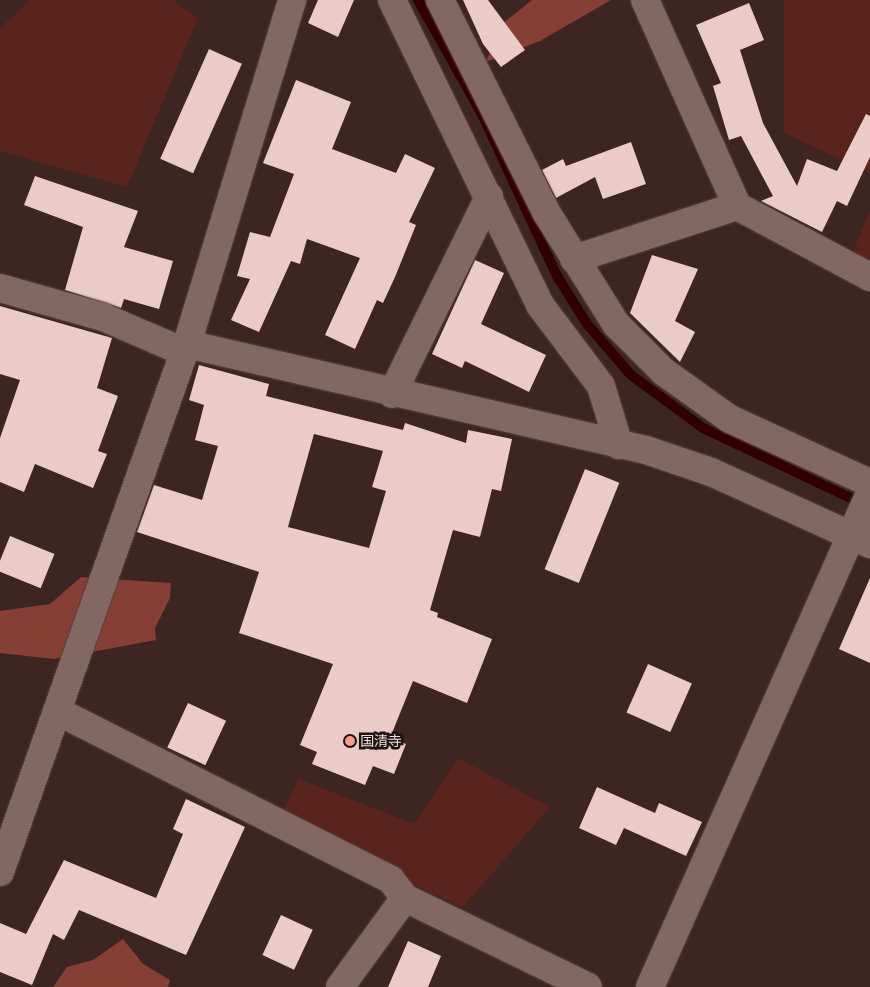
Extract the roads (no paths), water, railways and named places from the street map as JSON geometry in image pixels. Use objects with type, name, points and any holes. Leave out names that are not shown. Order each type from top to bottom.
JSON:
[{"type":"street","points":[[0,872],[185,348],[292,0]]},
{"type":"street","points":[[392,0],[540,305],[601,386],[619,445]]},
{"type":"street","points":[[440,0],[574,259],[616,324],[664,372],[730,419],[870,483]]},
{"type":"street","points":[[645,0],[737,206],[870,277]]},
{"type":"street","points":[[392,394],[489,197]]},
{"type":"street","points":[[574,259],[737,206]]},
{"type":"street","points":[[0,288],[103,316],[185,348],[619,445],[712,472],[860,540]]},
{"type":"street","points":[[650,987],[860,540],[870,493]]},
{"type":"street","points":[[57,712],[391,880],[405,898],[588,987]]},
{"type":"street","points":[[340,987],[405,898]]},
{"type":"waterway","points":[[418,0],[482,114],[557,276],[587,324],[631,375],[703,428],[865,505]]},
{"type":"place","name":"国清寺","points":[[350,741]]}]
